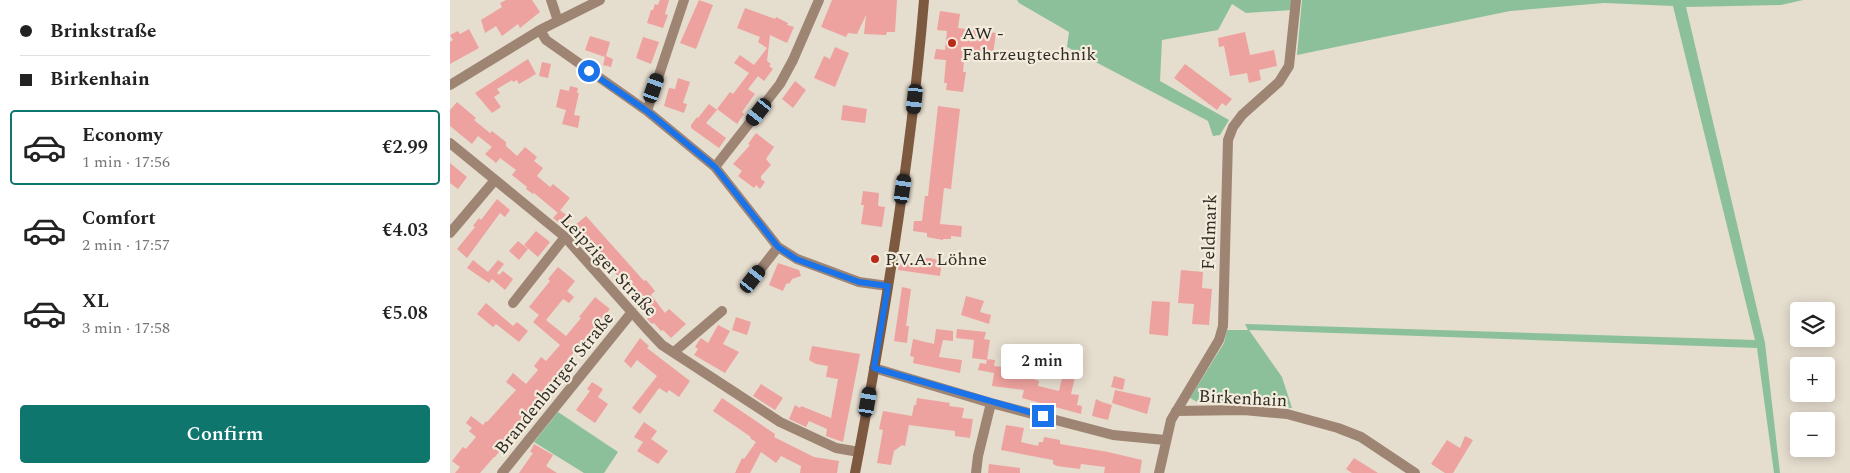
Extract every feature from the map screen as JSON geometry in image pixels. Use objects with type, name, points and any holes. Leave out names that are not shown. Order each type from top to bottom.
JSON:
[{"type":"main road","points":[[855,473],[888,286],[913,117],[924,0]]},
{"type":"street","points":[[551,0],[558,21]]},
{"type":"street","points":[[451,84],[540,30],[600,0]]},
{"type":"street","points":[[647,111],[684,0]]},
{"type":"street","points":[[715,167],[780,84],[793,60],[819,0]]},
{"type":"street","name":"Feldmark","points":[[1159,473],[1171,420],[1219,340],[1223,326],[1228,140],[1233,127],[1242,115],[1279,82],[1290,66],[1296,0]]},
{"type":"street","points":[[540,30],[546,40],[647,111],[715,167],[778,247],[796,259],[850,278],[888,286]]},
{"type":"street","name":"Leipziger Straße","points":[[450,142],[565,237],[662,344],[780,422],[836,448],[859,452]]},
{"type":"street","points":[[450,233],[495,180]]},
{"type":"street","points":[[513,303],[565,237]]},
{"type":"street","points":[[753,279],[778,247]]},
{"type":"street","points":[[674,352],[722,311]]},
{"type":"street","name":"Brandenburger Straße","points":[[502,473],[632,312]]},
{"type":"street","points":[[874,368],[991,403],[1113,435],[1165,440]]},
{"type":"street","points":[[976,473],[978,456],[991,403]]},
{"type":"street","name":"Birkenhain","points":[[1176,411],[1244,410],[1287,414],[1338,428],[1361,438],[1415,473]]},
{"type":"green space","points":[[1017,0],[1292,0],[1291,10],[1246,13],[1232,4],[1218,30],[1162,40],[1160,81],[1229,120],[1220,135],[1213,136],[1208,121],[1067,47],[1069,32],[1019,3]]},
{"type":"green space","points":[[1302,0],[1803,0],[1781,5],[1686,7],[1765,343],[1780,473],[1774,473],[1757,348],[1249,330],[1282,377],[1292,408],[1244,403],[1199,403],[1190,398],[1224,343],[1227,330],[1248,330],[1245,324],[1755,340],[1673,6],[1604,3],[1510,11],[1297,55]]},
{"type":"green space","points":[[558,412],[618,452],[604,473],[584,473],[534,442]]},
{"type":"building","points":[[506,0],[532,0],[540,12],[520,28],[518,24],[502,36],[496,26],[485,33],[481,20],[502,7],[500,3]]},
{"type":"building","points":[[660,0],[669,0],[665,14],[668,15],[663,28],[647,23],[651,10],[653,10],[655,4],[658,5]]},
{"type":"building","points":[[699,0],[713,5],[696,49],[680,43]]},
{"type":"building","points":[[832,0],[897,0],[895,32],[887,32],[886,35],[864,34],[866,15],[857,34],[848,33],[846,37],[821,27]]},
{"type":"building","points":[[745,8],[775,19],[776,17],[788,23],[787,25],[794,27],[787,43],[770,35],[767,61],[773,69],[764,81],[758,76],[748,89],[755,94],[742,112],[744,114],[737,124],[717,109],[730,92],[733,94],[749,73],[734,63],[740,55],[754,65],[767,48],[758,42],[760,37],[737,28]]},
{"type":"building","points":[[940,11],[960,14],[958,28],[996,33],[993,54],[965,50],[963,72],[966,72],[963,92],[946,90],[947,83],[944,83],[946,60],[934,59],[936,49],[945,50],[947,31],[937,30]]},
{"type":"building","points":[[469,29],[479,48],[450,64],[450,42],[453,40],[450,35],[458,31],[460,34]]},
{"type":"building","points":[[1245,32],[1250,55],[1274,50],[1277,66],[1259,70],[1261,80],[1249,83],[1247,73],[1230,76],[1224,46],[1219,47],[1218,38]]},
{"type":"building","points":[[590,36],[610,42],[606,56],[613,59],[611,67],[603,65],[605,57],[585,50]]},
{"type":"building","points":[[643,37],[659,42],[651,64],[636,58]]},
{"type":"building","points":[[835,47],[849,53],[835,87],[814,78],[824,56],[830,59]]},
{"type":"building","points":[[528,59],[536,74],[519,84],[517,80],[513,82],[512,80],[497,89],[500,93],[494,97],[501,107],[492,113],[475,93]]},
{"type":"building","points":[[542,62],[551,64],[548,78],[539,76]]},
{"type":"building","points":[[1185,64],[1232,99],[1226,106],[1222,103],[1217,110],[1174,78]]},
{"type":"building","points":[[678,78],[690,82],[683,103],[687,104],[684,113],[664,106],[669,88],[675,89]]},
{"type":"building","points":[[795,81],[806,90],[793,108],[782,99]]},
{"type":"building","points":[[570,86],[578,88],[577,93],[579,93],[574,115],[580,116],[578,128],[562,124],[566,110],[556,107],[560,89],[569,91]]},
{"type":"building","points":[[457,102],[476,118],[474,120],[490,133],[492,131],[506,142],[506,146],[517,156],[525,147],[537,157],[534,161],[543,168],[537,176],[550,187],[553,184],[570,198],[558,213],[534,193],[526,189],[527,187],[512,175],[516,170],[500,158],[496,163],[485,154],[492,147],[478,136],[472,144],[450,126],[450,110]]},
{"type":"building","points":[[709,104],[717,110],[706,123],[726,138],[719,148],[691,128],[697,117]]},
{"type":"building","points":[[843,105],[867,109],[865,123],[841,120]]},
{"type":"building","points":[[938,106],[960,109],[951,189],[944,188],[940,224],[962,226],[961,237],[951,236],[951,239],[943,240],[927,237],[927,233],[913,231],[914,221],[922,221],[925,196],[928,196]]},
{"type":"building","points":[[756,133],[774,147],[766,159],[771,165],[761,176],[761,179],[765,182],[760,189],[756,185],[754,188],[738,176],[742,171],[733,164],[750,145],[748,144]]},
{"type":"building","points":[[450,163],[467,177],[458,189],[450,183]]},
{"type":"building","points":[[863,191],[879,193],[878,206],[885,207],[882,227],[861,224],[864,205],[861,205]]},
{"type":"building","points":[[497,199],[510,210],[505,217],[500,213],[467,258],[457,249],[475,227],[473,226],[479,218],[481,220]]},
{"type":"building","points":[[560,210],[571,219],[564,227],[553,218]]},
{"type":"building","points":[[586,216],[655,291],[651,295],[665,313],[669,309],[686,324],[671,338],[647,319],[649,317],[634,300],[636,298],[601,256],[595,260],[581,245],[586,240],[574,226]]},
{"type":"building","points":[[536,231],[550,242],[538,257],[524,245]]},
{"type":"building","points":[[518,241],[528,249],[519,260],[509,251]]},
{"type":"building","points":[[917,258],[930,258],[942,261],[940,276],[898,270],[899,263],[917,265]]},
{"type":"building","points":[[473,260],[488,272],[498,260],[504,264],[497,273],[499,275],[503,271],[513,279],[505,290],[492,279],[489,283],[467,268]]},
{"type":"building","points":[[778,263],[799,270],[801,276],[792,279],[790,283],[786,284],[783,291],[769,285]]},
{"type":"building","points":[[558,267],[575,281],[567,291],[574,297],[569,303],[563,299],[546,320],[566,336],[595,297],[610,309],[591,332],[595,335],[579,355],[575,351],[565,363],[570,368],[561,382],[559,380],[539,403],[537,402],[517,427],[519,429],[504,448],[480,473],[455,473],[460,467],[452,461],[463,447],[466,449],[476,437],[469,431],[472,428],[466,423],[471,416],[483,425],[487,422],[516,390],[506,382],[513,373],[526,384],[538,370],[534,366],[541,357],[546,361],[560,345],[533,322],[539,315],[529,307],[550,281],[548,279]]},
{"type":"building","points":[[1181,270],[1203,272],[1202,288],[1212,289],[1209,325],[1192,324],[1194,304],[1178,303]]},
{"type":"building","points":[[902,287],[911,289],[906,326],[909,326],[907,343],[894,341]]},
{"type":"building","points":[[966,296],[984,301],[980,312],[991,315],[989,324],[961,315]]},
{"type":"building","points":[[1152,301],[1170,302],[1168,336],[1149,334]]},
{"type":"building","points":[[486,303],[513,326],[517,322],[528,331],[519,342],[496,324],[493,327],[477,314]]},
{"type":"building","points":[[736,317],[751,322],[747,335],[732,330]]},
{"type":"building","points":[[718,325],[730,331],[723,344],[739,352],[725,373],[694,355],[698,349],[695,347],[700,339],[708,343]]},
{"type":"building","points":[[936,329],[953,331],[953,341],[943,340],[939,357],[962,360],[960,373],[913,363],[914,357],[910,356],[913,339],[934,344]]},
{"type":"building","points":[[957,329],[986,332],[984,339],[990,340],[987,360],[972,358],[974,340],[956,338]]},
{"type":"building","points":[[640,338],[649,346],[647,348],[690,381],[679,397],[669,390],[667,393],[659,388],[640,414],[632,408],[657,376],[637,360],[631,368],[624,361]]},
{"type":"building","points":[[812,346],[860,354],[843,442],[826,436],[827,429],[809,421],[806,427],[789,419],[795,405],[831,418],[838,379],[826,377],[828,366],[816,364],[809,360]]},
{"type":"building","points":[[987,359],[995,360],[994,366],[1020,369],[1020,374],[1039,381],[1038,386],[1059,391],[1063,374],[1075,377],[1071,394],[1079,395],[1077,405],[1082,406],[1081,414],[1022,398],[1024,390],[992,386],[994,373],[978,370],[980,363],[986,364]]},
{"type":"building","points":[[1114,376],[1125,379],[1123,390],[1111,387]]},
{"type":"building","points":[[592,382],[603,389],[598,397],[608,404],[595,423],[576,410],[590,391],[587,389]]},
{"type":"building","points":[[761,384],[783,398],[775,410],[753,396]]},
{"type":"building","points":[[1115,390],[1151,398],[1147,414],[1112,403]]},
{"type":"building","points":[[722,398],[775,434],[774,437],[814,457],[839,461],[837,473],[800,473],[801,466],[781,456],[776,463],[761,452],[750,473],[735,473],[742,458],[744,459],[756,442],[713,411]]},
{"type":"building","points":[[917,398],[950,403],[949,406],[964,408],[962,418],[973,419],[970,438],[955,436],[955,431],[909,425],[905,446],[902,445],[894,451],[891,465],[877,463],[883,430],[879,429],[883,411],[912,416]]},
{"type":"building","points":[[1096,399],[1112,405],[1108,420],[1092,416]]},
{"type":"building","points":[[644,422],[657,431],[651,439],[668,451],[658,464],[637,451],[643,442],[634,437]]},
{"type":"building","points":[[1006,425],[1024,428],[1021,442],[1038,446],[1039,442],[1043,442],[1044,437],[1060,440],[1060,444],[1142,460],[1140,473],[1104,473],[1105,467],[1081,464],[1080,469],[1057,466],[1053,464],[1053,460],[1001,450]]},
{"type":"building","points":[[1465,436],[1473,440],[1453,473],[1445,473],[1431,464],[1447,440],[1460,448]]},
{"type":"building","points":[[534,444],[553,455],[546,466],[557,473],[519,473],[533,453],[530,452]]},
{"type":"building","points":[[1354,458],[1378,473],[1352,473],[1346,469]]},
{"type":"building","points":[[989,464],[1020,468],[1020,473],[988,473]]},
{"type":"place","name":"AW - Fahrzeugtechnik","points":[[952,43]]},
{"type":"place","name":"P.V.A. Löhne","points":[[875,259]]},
{"type":"route","points":[[589,71],[647,111],[715,167],[778,247],[796,259],[859,282],[888,286],[874,368],[991,403],[1043,416]]}]
